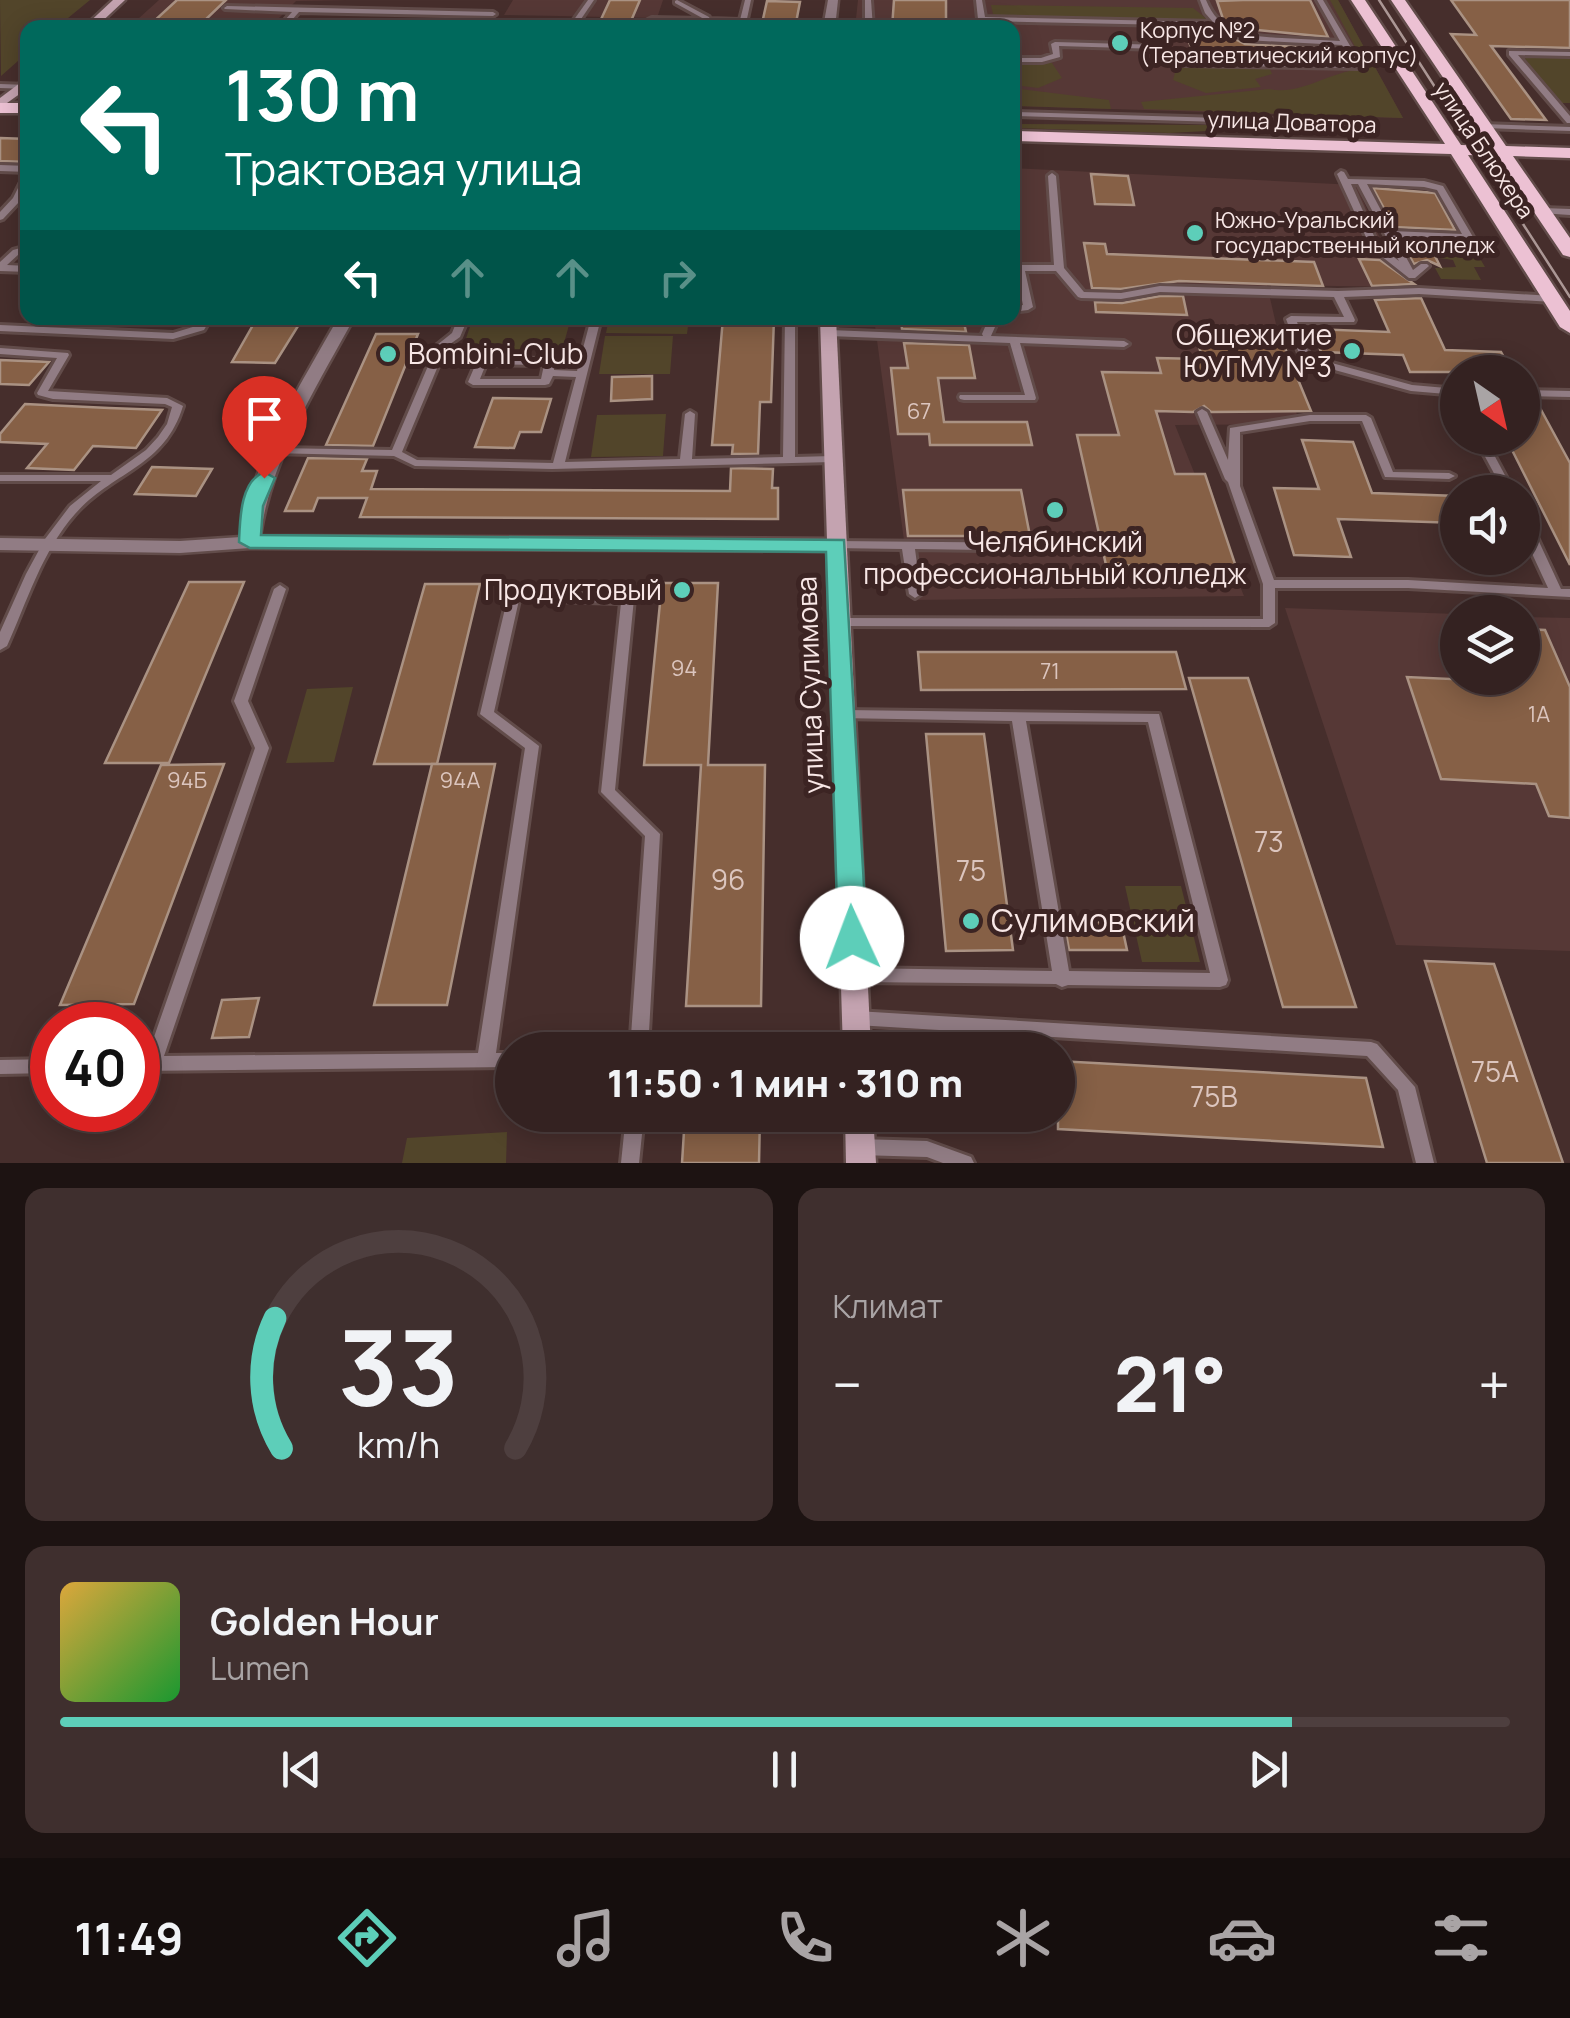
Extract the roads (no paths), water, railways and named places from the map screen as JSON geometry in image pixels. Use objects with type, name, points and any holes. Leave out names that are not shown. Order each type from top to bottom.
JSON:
[{"type":"main road","name":"улица Блюхера","points":[[1358,0],[1570,327]]},
{"type":"main road","name":"улица Блюхера","points":[[1398,0],[1570,251]]},
{"type":"main road","name":"улица Доватора","points":[[1020,136],[1460,156]]},
{"type":"main road","name":"улица Доватора","points":[[1020,149],[1505,157],[1570,152]]},
{"type":"main road","name":"улица Доватора","points":[[1505,157],[1570,165]]},
{"type":"street","points":[[97,20],[120,0]]},
{"type":"street","points":[[0,106],[20,89]]},
{"type":"street","points":[[250,542],[252,506],[276,451],[342,325]]},
{"type":"street","name":"улица Сулимова","points":[[829,326],[856,1032]]},
{"type":"street","points":[[0,544],[836,545]]},
{"type":"lane","points":[[1203,0],[1206,11],[1245,38],[1345,43]]},
{"type":"lane","points":[[1020,60],[1057,55],[1055,44],[1162,46],[1165,55],[1184,62],[1358,66],[1320,0]]},
{"type":"lane","points":[[677,2],[712,20]]},
{"type":"lane","points":[[227,8],[493,14]]},
{"type":"lane","points":[[289,20],[297,10]]},
{"type":"lane","points":[[452,20],[456,13]]},
{"type":"lane","points":[[1020,23],[1221,24]]},
{"type":"lane","points":[[1570,54],[1512,53],[1570,121]]},
{"type":"lane","points":[[1554,100],[1570,100]]},
{"type":"lane","points":[[1020,114],[1363,124]]},
{"type":"lane","points":[[1485,126],[1570,129]]},
{"type":"lane","points":[[1052,176],[1059,268],[1081,294],[1121,296],[1160,289],[1338,294],[1419,291],[1553,299]]},
{"type":"lane","points":[[1388,234],[1468,237],[1440,188],[1343,178],[1374,246],[1412,276]]},
{"type":"lane","points":[[1362,182],[1419,291]]},
{"type":"lane","points":[[0,216],[20,201]]},
{"type":"lane","points":[[1543,211],[1570,212]]},
{"type":"lane","points":[[0,268],[20,251]]},
{"type":"lane","points":[[1412,276],[1424,266]]},
{"type":"lane","points":[[1020,268],[1059,268]]},
{"type":"lane","points":[[1020,281],[1028,307],[1020,308]]},
{"type":"lane","points":[[1338,294],[1350,320],[1291,319],[1306,359],[1411,388],[1440,391]]},
{"type":"lane","points":[[0,328],[173,336],[202,325]]},
{"type":"lane","points":[[396,452],[442,344],[456,336],[460,325]]},
{"type":"lane","points":[[558,466],[594,325]]},
{"type":"lane","points":[[789,458],[790,325]]},
{"type":"lane","points":[[987,334],[991,325]]},
{"type":"lane","points":[[829,326],[1124,344]]},
{"type":"lane","points":[[964,397],[1031,398],[1014,340]]},
{"type":"lane","points":[[0,351],[64,355],[42,393],[167,401],[178,406],[153,449],[75,508],[49,546],[0,646]]},
{"type":"lane","points":[[482,361],[549,362],[549,373],[545,382],[473,382],[482,361]]},
{"type":"lane","points":[[549,373],[583,374]]},
{"type":"lane","points":[[1540,393],[1570,394]]},
{"type":"lane","points":[[840,622],[1269,623],[1269,584],[1202,412]]},
{"type":"lane","points":[[686,460],[690,414]]},
{"type":"lane","points":[[1234,486],[1234,430],[1310,418],[1366,418],[1390,475],[1440,476]]},
{"type":"lane","points":[[276,451],[396,452],[415,463],[558,466],[833,458]]},
{"type":"lane","points":[[0,478],[118,478]]},
{"type":"lane","points":[[836,545],[1043,547]]},
{"type":"lane","points":[[908,546],[915,594]]},
{"type":"lane","points":[[1540,550],[1564,593]]},
{"type":"lane","points":[[1269,584],[1408,584],[1564,593]]},
{"type":"lane","points":[[160,1023],[262,748],[241,701],[280,589]]},
{"type":"lane","points":[[486,1060],[532,746],[487,714],[514,596],[628,599],[608,792],[654,834],[640,1032]]},
{"type":"lane","points":[[844,715],[1154,717],[1220,980],[854,975]]},
{"type":"lane","points":[[1018,717],[1062,980]]},
{"type":"lane","points":[[856,1018],[1371,1049],[1406,1088],[1426,1163]]},
{"type":"lane","points":[[160,1064],[495,1060]]},
{"type":"lane","points":[[0,1067],[30,1066]]},
{"type":"lane","points":[[630,1163],[633,1132]]},
{"type":"lane","points":[[861,1155],[927,1149],[965,1163]]},
{"type":"tram line","points":[[1379,0],[1570,297]]},
{"type":"place","name":"Корпус №2 (Терапевтический корпус)","points":[[1120,43]]},
{"type":"place","name":"Южно-Уральский государственный колледж","points":[[1195,233]]},
{"type":"place","name":"Общежитие ЮУГМУ №3","points":[[1352,351]]},
{"type":"place","name":"Bombini-Club","points":[[388,354]]},
{"type":"place","name":"Челябинский профессиональный колледж","points":[[1055,510]]},
{"type":"place","name":"Продуктовый","points":[[682,590]]},
{"type":"place","name":"Сулимовский","points":[[971,921]]}]
